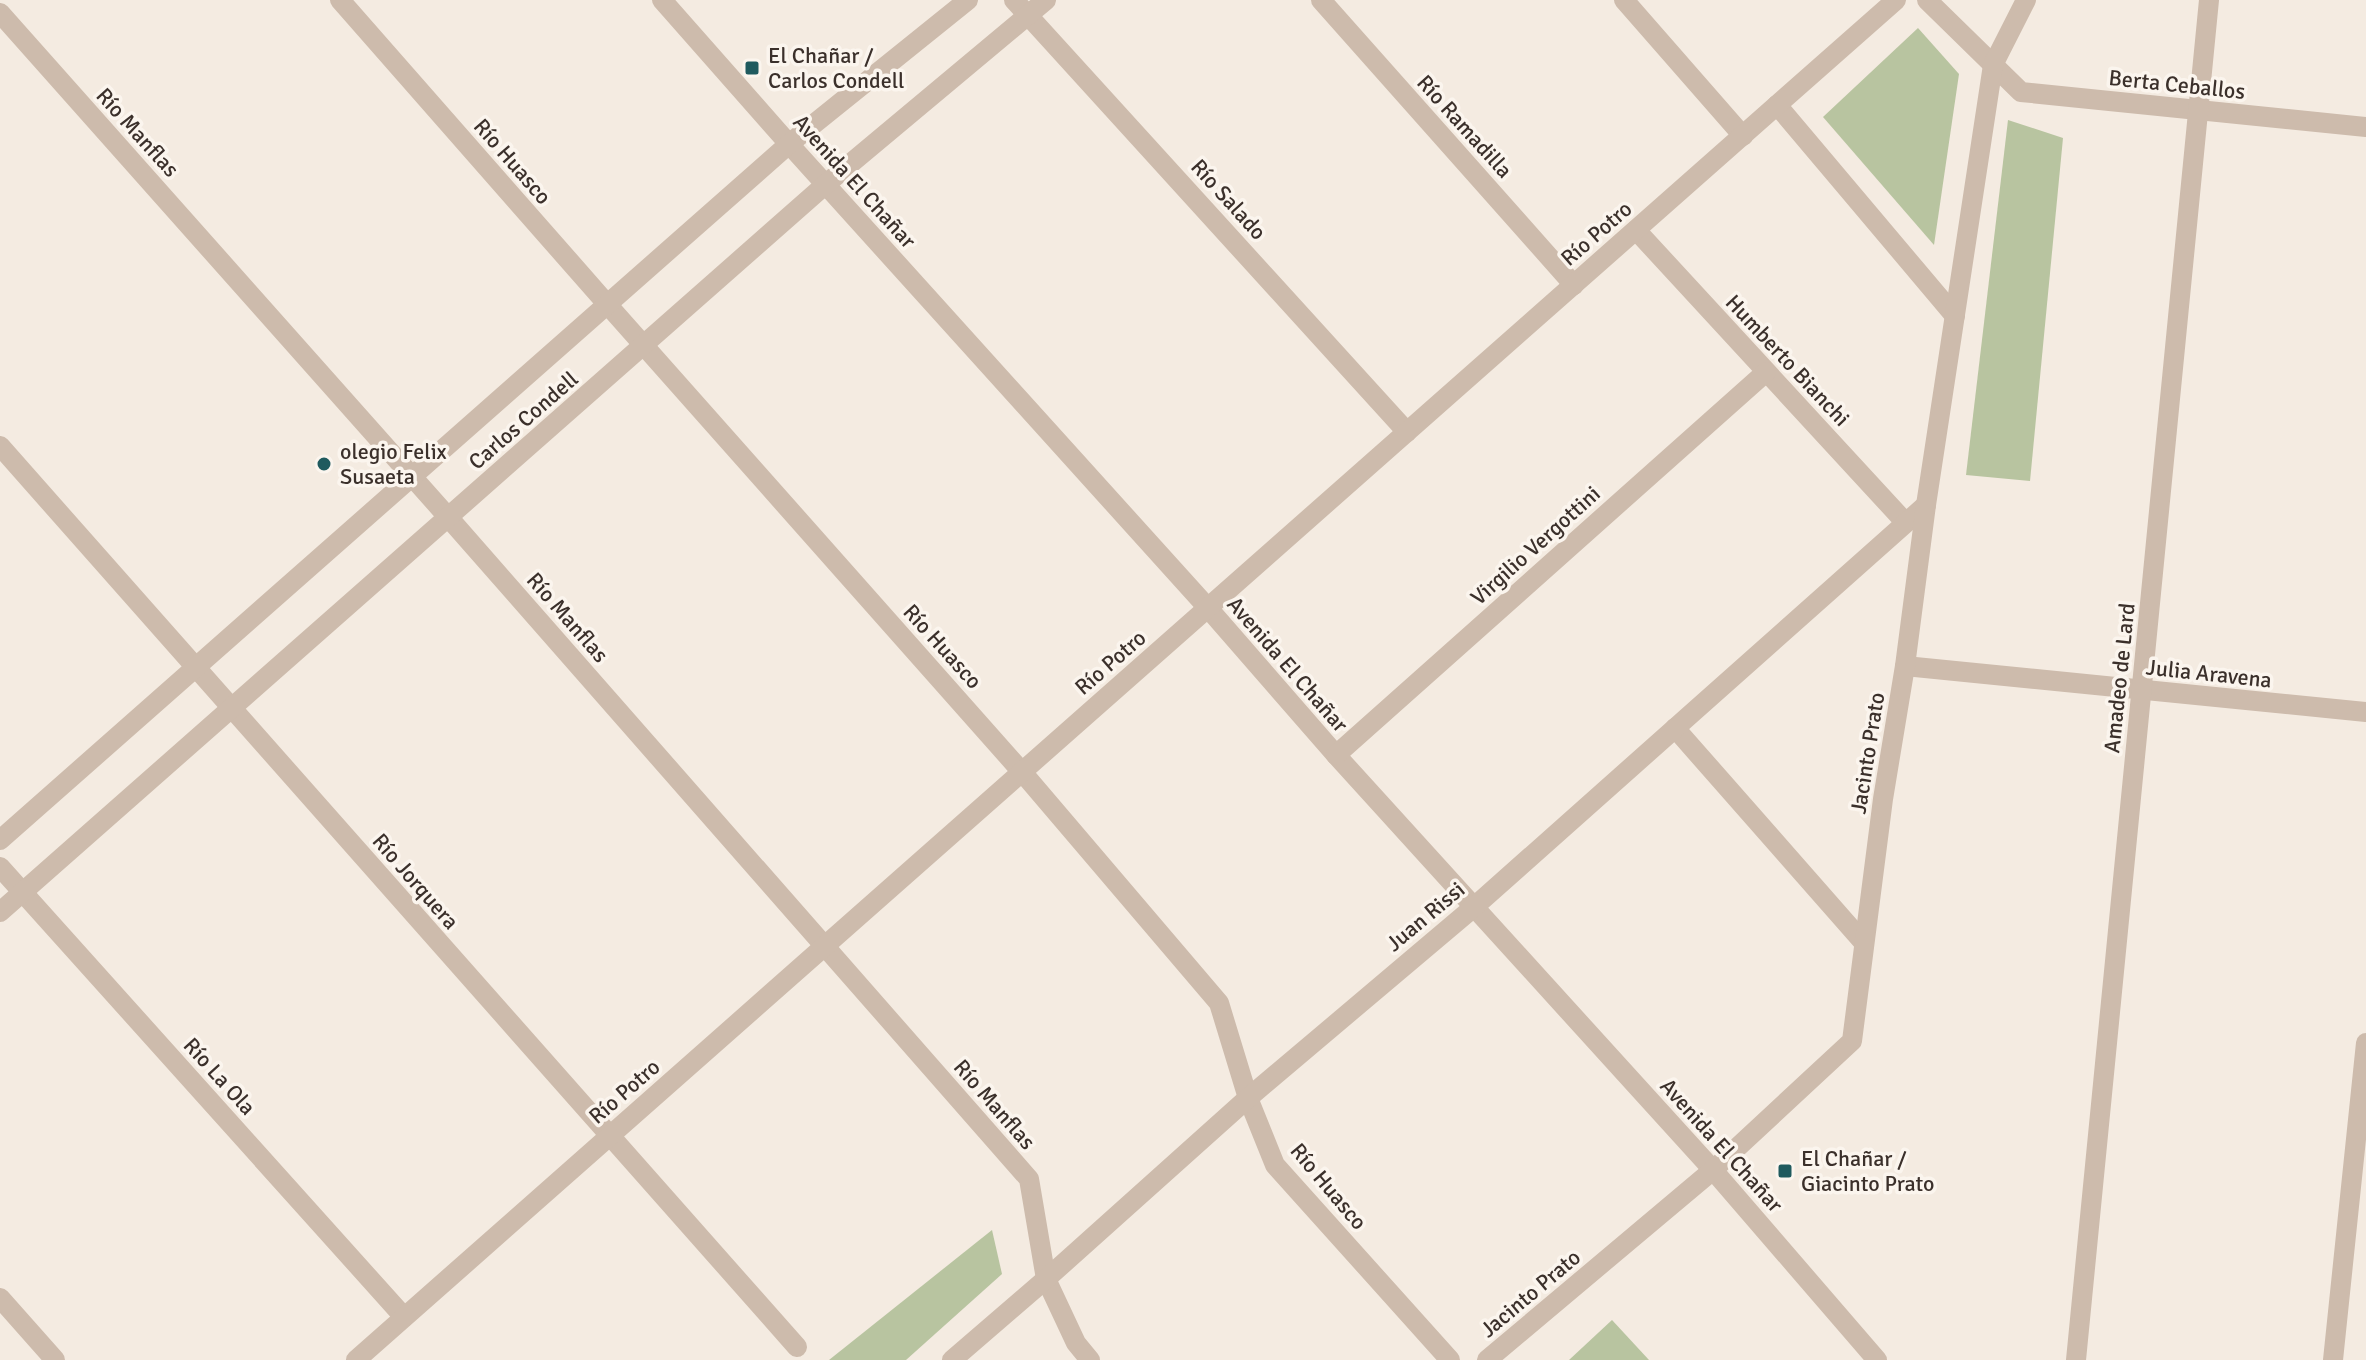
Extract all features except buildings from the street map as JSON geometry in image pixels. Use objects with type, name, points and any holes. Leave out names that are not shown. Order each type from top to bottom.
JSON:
[{"type":"street","name":"Río Huasco","points":[[340,0],[1022,772],[1219,1003],[1248,1098],[1275,1165],[1450,1360]]},
{"type":"street","name":"Avenida El Chañar","points":[[662,0],[1208,608],[1336,755],[1713,1170],[1877,1360]]},
{"type":"street","name":"Carlos Condell","points":[[0,840],[789,144],[968,0]]},
{"type":"street","name":"Carlos Condell","points":[[0,912],[826,184],[1021,7],[1046,0]]},
{"type":"street","name":"Río Ramadilla","points":[[1321,0],[1574,285]]},
{"type":"street","points":[[1624,0],[1743,136]]},
{"type":"street","name":"Río Potro","points":[[356,1360],[1896,0]]},
{"type":"street","name":"Berta Ceballos","points":[[1927,0],[2021,92],[2366,127]]},
{"type":"street","name":"Jacinto Prato","points":[[1487,1360],[1713,1170],[1852,1041],[1883,799],[1993,65],[2026,0]]},
{"type":"street","name":"Amadeo de Lard","points":[[2076,1360],[2209,0]]},
{"type":"street","name":"Río Salado","points":[[1021,7],[1407,432]]},
{"type":"street","name":"Río Manflas","points":[[0,13],[448,517],[1029,1179],[1046,1279],[1076,1343],[1090,1360]]},
{"type":"street","points":[[1777,105],[1955,316]]},
{"type":"street","name":"Humberto Bianchi","points":[[1636,230],[1905,522]]},
{"type":"street","name":"Virgilio Vergottini","points":[[1336,755],[1766,372]]},
{"type":"street","name":"Río Jorquera","points":[[0,446],[797,1347]]},
{"type":"street","name":"Juan Rissi","points":[[952,1360],[1248,1098],[1474,907],[1926,505]]},
{"type":"street","name":"Julia Aravena","points":[[1905,666],[2366,712]]},
{"type":"street","points":[[1675,728],[1864,943]]},
{"type":"street","name":"Río La Ola","points":[[0,867],[404,1317]]},
{"type":"street","points":[[2333,1360],[2357,1211],[2366,1043]]},
{"type":"street","points":[[0,1298],[55,1360]]},
{"type":"green space","points":[[1918,28],[1959,74],[1934,245],[1823,117]]},
{"type":"green space","points":[[2008,120],[2063,138],[2030,481],[1966,475]]},
{"type":"green space","points":[[992,1230],[1002,1274],[906,1360],[829,1360]]},
{"type":"green space","points":[[1612,1320],[1649,1360],[1569,1360]]},
{"type":"place","name":"El Chañar / Carlos Condell","points":[[752,68]]},
{"type":"place","name":"olegio Felix Susaeta","points":[[324,464]]},
{"type":"place","name":"El Chañar / Giacinto Prato","points":[[1785,1171]]}]
